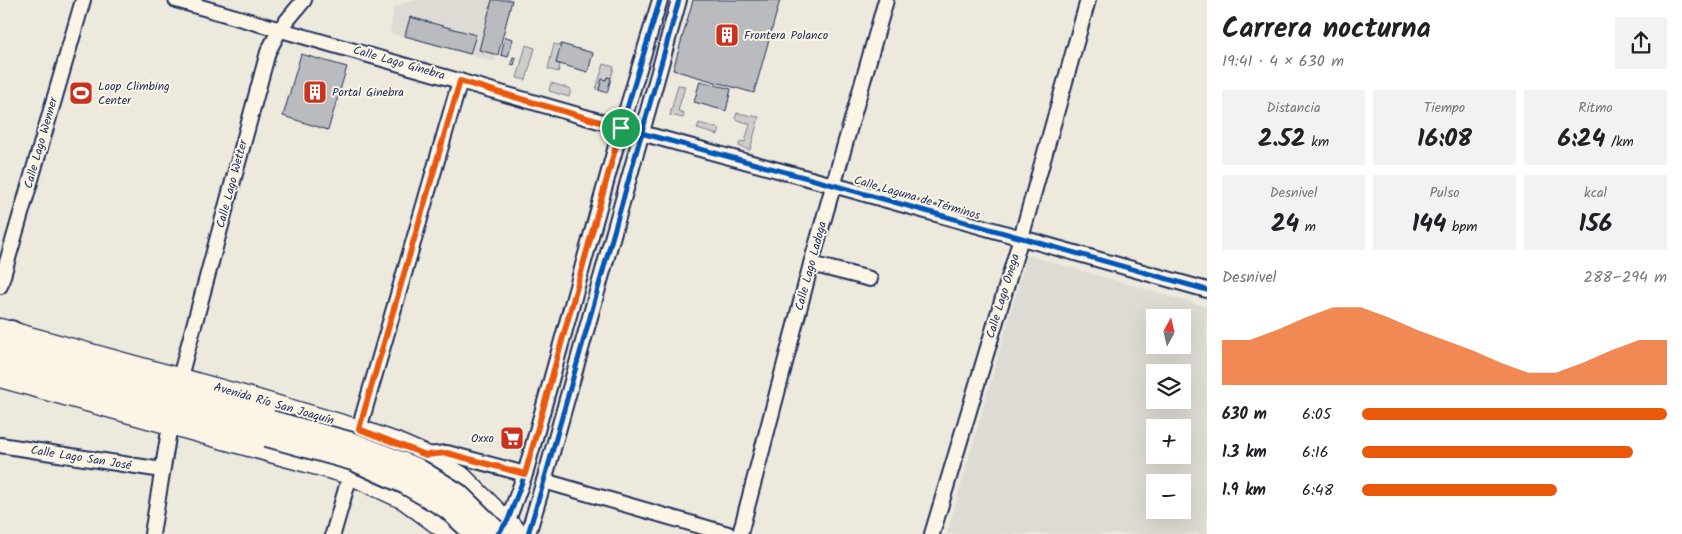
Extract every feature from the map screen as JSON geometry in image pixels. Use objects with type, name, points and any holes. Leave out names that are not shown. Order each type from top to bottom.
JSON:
[{"type":"highway","points":[[4,335],[72,374]]},
{"type":"highway","name":"Avenida Río San Joaquín","points":[[0,362],[72,374],[269,428],[356,444],[416,468],[458,494],[501,529]]},
{"type":"highway","points":[[0,377],[72,374]]},
{"type":"highway","name":"Avenida Río San Joaquín","points":[[269,428],[352,460],[406,484],[447,508],[475,534]]},
{"type":"main road","name":"Avenida Río San Joaquín","points":[[4,335],[180,377],[359,429],[426,455],[462,476],[501,529],[520,534]]},
{"type":"main road","points":[[0,377],[350,475],[404,500],[450,534]]},
{"type":"main road","points":[[404,500],[426,455]]},
{"type":"street","name":"Calle Lago Wenner","points":[[0,286],[83,0]]},
{"type":"street","name":"Calle Lago Ginebra","points":[[176,0],[621,128]]},
{"type":"street","points":[[501,529],[525,474],[621,128],[660,0]]},
{"type":"street","points":[[528,534],[678,0]]},
{"type":"street","name":"Calle Lago Ladoga","points":[[740,534],[811,264],[886,0]]},
{"type":"street","name":"Calle Lago Onega","points":[[932,534],[1021,238],[1088,0]]},
{"type":"street","name":"Calle Lago Wetter","points":[[180,377],[268,52],[280,29],[301,1]]},
{"type":"street","points":[[359,429],[460,81]]},
{"type":"street","name":"Calle Laguna de Términos","points":[[621,128],[833,185],[1207,290]]},
{"type":"street","points":[[811,264],[870,279]]},
{"type":"street","points":[[152,534],[170,425]]},
{"type":"street","name":"Calle Lago San José","points":[[0,444],[162,470]]},
{"type":"street","points":[[426,455],[447,453],[525,474]]},
{"type":"street","points":[[333,534],[350,475]]},
{"type":"street","points":[[544,481],[728,534]]},
{"type":"shaded area","points":[[413,0],[512,0],[495,62],[390,33],[394,7]]},
{"type":"shaded area","points":[[554,44],[561,46],[556,63],[560,65],[558,72],[548,69]]},
{"type":"shaded area","points":[[526,45],[535,48],[526,80],[517,78]]},
{"type":"shaded area","points":[[604,64],[614,67],[611,78],[602,79],[599,90],[596,89]]},
{"type":"shaded area","points":[[551,83],[571,89],[569,97],[549,91]]},
{"type":"shaded area","points":[[678,85],[685,86],[678,111],[684,113],[683,118],[670,115]]},
{"type":"shaded area","points":[[737,113],[759,117],[750,150],[739,146],[740,141],[745,142],[750,124],[735,119]]},
{"type":"shaded area","points":[[699,123],[720,129],[718,135],[697,129]]},
{"type":"shaded area","points":[[1027,255],[1207,307],[1207,534],[947,534]]},
{"type":"building","points":[[492,0],[512,0],[498,55],[479,50]]},
{"type":"building","name":"Frontera Polanco","points":[[693,0],[780,0],[754,93],[673,70]]},
{"type":"building","points":[[410,17],[476,35],[470,54],[405,36]]},
{"type":"building","points":[[505,37],[513,39],[508,57],[501,55]]},
{"type":"building","points":[[561,44],[593,53],[588,72],[556,63]]},
{"type":"building","name":"Portal Ginebra","points":[[301,54],[347,67],[328,130],[283,116]]},
{"type":"building","points":[[513,57],[516,58],[514,65],[511,64]]},
{"type":"building","points":[[607,77],[611,78],[607,93],[599,90],[602,79],[606,80]]},
{"type":"building","points":[[700,81],[731,89],[726,111],[694,102]]},
{"type":"cycle path","points":[[498,534],[508,520],[525,474],[621,128],[660,0]]},
{"type":"cycle path","points":[[528,534],[679,0]]},
{"type":"cycle path","points":[[460,81],[1207,290]]},
{"type":"place","name":"Frontera Polanco","points":[[727,35]]},
{"type":"place","name":"Portal Ginebra","points":[[315,92]]},
{"type":"place","name":"Loop Climbing Center","points":[[81,93]]},
{"type":"place","name":"Oxxo","points":[[512,438]]},
{"type":"route","points":[[460,81],[621,128],[525,474],[447,453],[426,455],[359,429],[460,81]]}]
